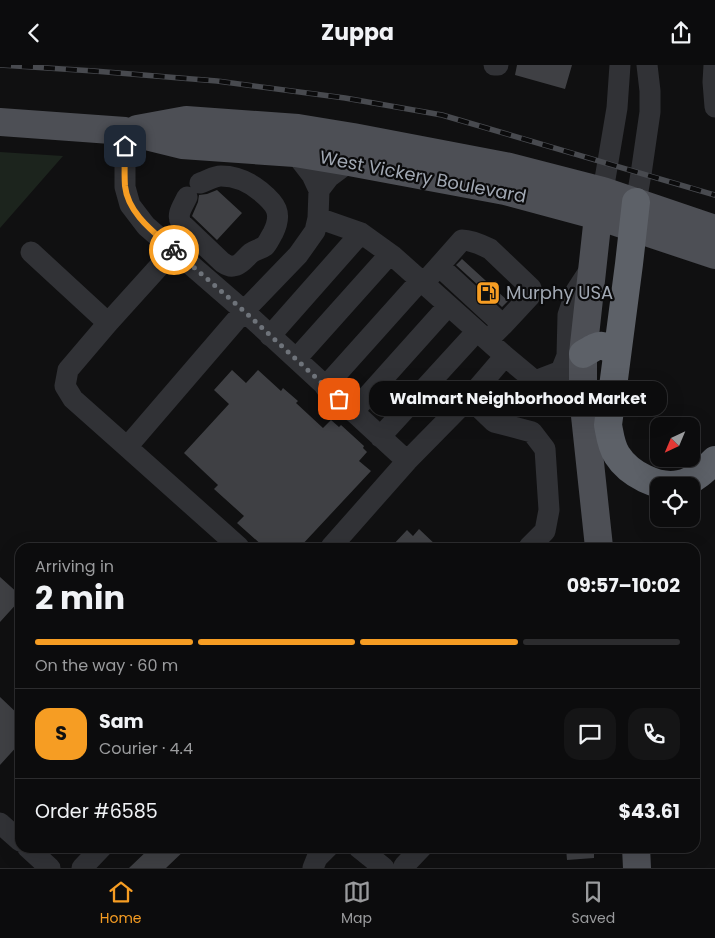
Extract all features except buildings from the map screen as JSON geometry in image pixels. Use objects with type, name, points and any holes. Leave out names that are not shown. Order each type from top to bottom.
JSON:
[{"type":"highway","points":[[634,215],[608,425],[612,444],[617,455],[631,470],[643,479],[663,484],[680,484],[690,480],[704,471],[715,460]]},
{"type":"highway","points":[[583,354],[597,345],[607,346],[617,354]]},
{"type":"main road","name":"West Vickery Boulevard","points":[[125,131],[186,120],[298,128],[510,167],[600,204],[634,215],[715,229]]},
{"type":"main road","name":"West Vickery Boulevard","points":[[0,122],[125,131],[182,145],[295,153],[505,191],[600,204]]},
{"type":"main road","points":[[599,543],[583,397],[583,354],[600,204]]},
{"type":"main road","name":"West Vickery Boulevard","points":[[634,215],[715,255]]},
{"type":"main road","points":[[636,853],[637,868]]},
{"type":"street","points":[[600,204],[617,108],[620,65]]},
{"type":"street","points":[[634,215],[650,112],[647,65]]},
{"type":"street","points":[[714,65],[715,107]]},
{"type":"street","points":[[125,131],[125,187],[130,205],[146,226],[244,311],[407,461]]},
{"type":"street","points":[[127,447],[244,311],[298,255],[315,231],[318,218],[319,190],[312,175],[295,153]]},
{"type":"street","points":[[319,190],[329,177],[349,162]]},
{"type":"street","points":[[223,176],[242,179],[271,200],[277,210],[279,216],[277,223],[265,245],[252,252],[238,265],[234,267],[229,266],[222,262],[181,223],[178,218],[179,213],[193,190],[214,177],[223,176]]},
{"type":"street","points":[[318,218],[360,233],[390,255],[535,381],[562,385],[583,397]]},
{"type":"street","points":[[270,336],[360,233]]},
{"type":"street","points":[[325,387],[462,240],[490,249],[531,288],[532,293],[503,325],[482,336],[380,437]]},
{"type":"street","points":[[265,245],[288,265]]},
{"type":"street","points":[[174,251],[68,370],[65,386],[73,399],[235,543]]},
{"type":"street","points":[[31,252],[108,323]]},
{"type":"street","points":[[296,359],[390,255]]},
{"type":"street","points":[[209,281],[225,264]]},
{"type":"street","points":[[535,381],[561,371],[567,356],[568,315],[576,291],[593,264]]},
{"type":"street","points":[[439,266],[503,325]]},
{"type":"street","points":[[353,412],[448,306]]},
{"type":"street","points":[[335,543],[407,461],[469,397],[505,356]]},
{"type":"street","points":[[469,397],[494,422],[532,432],[545,449],[548,510],[545,531],[532,543]]},
{"type":"street","points":[[0,823],[15,836]]},
{"type":"street","points":[[34,853],[50,868]]},
{"type":"street","points":[[82,868],[96,853]]},
{"type":"street","points":[[312,868],[316,858],[321,853]]},
{"type":"street","points":[[369,853],[394,867],[414,853]]},
{"type":"shaded area","points":[[0,152],[63,156],[0,228]]},
{"type":"railway","points":[[0,65],[217,81],[345,98],[442,115],[715,195]]},
{"type":"way so far","points":[[174,250],[244,311],[339,399]]},
{"type":"place","name":"Murphy USA","points":[[488,293]]},
{"type":"place","name":"Walmart Neighborhood Market","points":[[339,399]]},
{"type":"route","points":[[125,146],[125,187],[130,205],[146,226],[174,250]]}]
